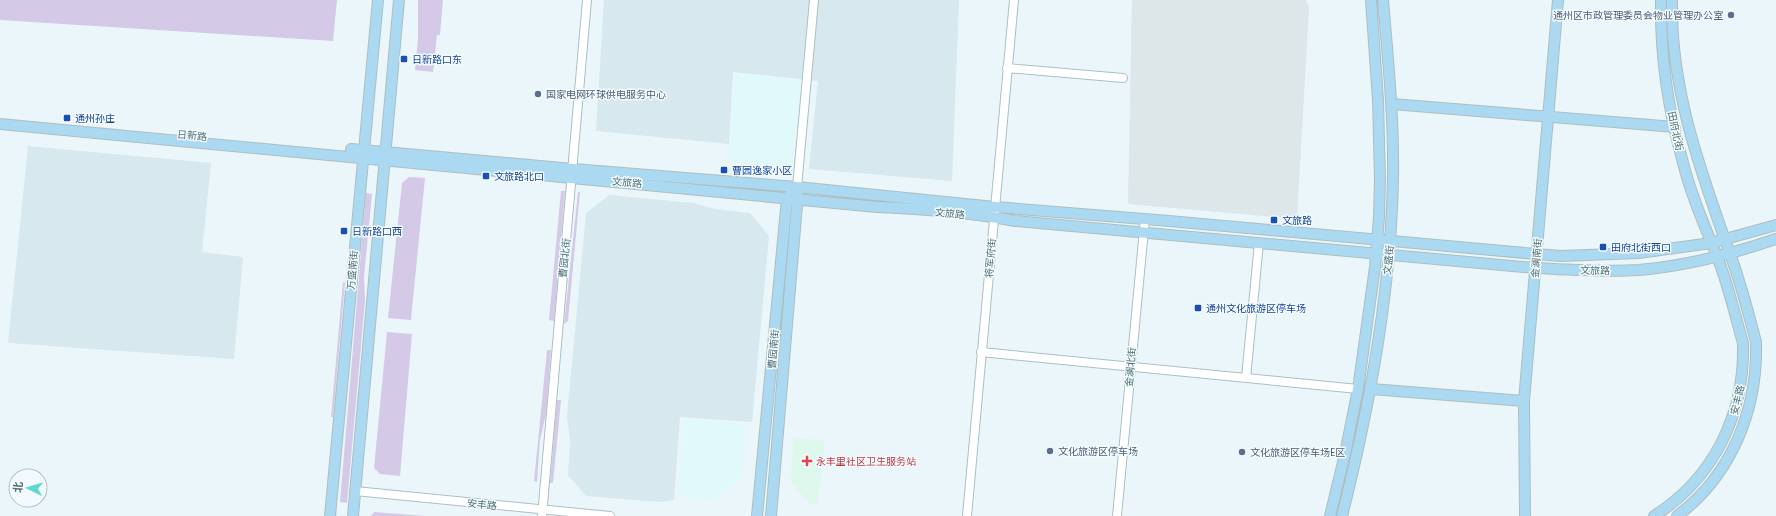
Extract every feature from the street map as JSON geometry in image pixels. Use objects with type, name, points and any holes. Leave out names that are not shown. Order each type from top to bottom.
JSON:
[{"type":"main road","name":"万盛南街","points":[[330,516],[378,0]]},
{"type":"main road","points":[[353,516],[399,0]]},
{"type":"main road","name":"文盛街","points":[[1330,516],[1345,454],[1358,389],[1375,266],[1379,218],[1377,79],[1371,0]]},
{"type":"main road","name":"文盛街","points":[[1342,516],[1371,389],[1383,306],[1390,241],[1393,178],[1392,104],[1383,0]]},
{"type":"main road","name":"金澜南街","points":[[1525,516],[1524,401],[1558,0]]},
{"type":"main road","name":"田府北街","points":[[1661,0],[1662,41],[1665,74],[1682,160],[1717,257]]},
{"type":"main road","name":"田府北街","points":[[1672,0],[1674,48],[1685,113],[1702,174],[1724,239],[1731,254]]},
{"type":"main road","points":[[1392,104],[1675,127]]},
{"type":"main road","name":"日新路","points":[[0,118],[384,156]]},
{"type":"main road","name":"日新路","points":[[0,124],[363,154]]},
{"type":"main road","name":"文旅路","points":[[384,156],[573,173],[787,198],[995,212],[1145,219],[1536,254],[1589,255],[1639,253],[1711,243],[1776,225]]},
{"type":"main road","name":"文旅路","points":[[573,173],[797,187],[995,212],[1014,221],[1535,268],[1602,271],[1640,270],[1731,254],[1776,239]]},
{"type":"main road","points":[[787,198],[797,187]]},
{"type":"main road","name":"曹园南街","points":[[771,516],[799,199],[797,187]]},
{"type":"main road","name":"曹园南街","points":[[757,516],[787,198]]},
{"type":"main road","name":"安丰路","points":[[1677,516],[1704,492],[1722,469],[1743,429],[1752,401],[1756,371],[1756,342],[1731,254]]},
{"type":"main road","name":"安丰路","points":[[1654,516],[1684,493],[1711,461],[1725,437],[1739,398],[1743,370],[1743,343],[1717,257]]},
{"type":"main road","points":[[1371,389],[1524,401]]},
{"type":"street","name":"曹园北街","points":[[542,513],[556,338],[573,173],[587,0]]},
{"type":"street","name":"曹园南街","points":[[797,187],[814,0]]},
{"type":"street","name":"将军府街","points":[[967,516],[1014,0]]},
{"type":"street","points":[[1007,68],[1123,78]]},
{"type":"street","name":"金澜北街","points":[[1117,516],[1145,219]]},
{"type":"street","points":[[1246,378],[1259,243]]},
{"type":"street","points":[[981,352],[1130,368],[1358,389]]},
{"type":"street","name":"安丰路","points":[[355,491],[542,513],[610,516]]},
{"type":"shaded area","points":[[0,0],[337,0],[333,41],[0,20]]},
{"type":"shaded area","points":[[418,0],[443,0],[440,35],[437,35],[433,72],[415,70],[418,38]]},
{"type":"shaded area","points":[[604,0],[959,0],[952,181],[809,169],[818,81],[733,72],[729,144],[596,131]]},
{"type":"shaded area","points":[[1132,0],[1306,0],[1309,8],[1297,219],[1128,204]]},
{"type":"shaded area","points":[[735,73],[801,81],[791,167],[728,162]]},
{"type":"shaded area","points":[[28,146],[211,163],[202,252],[243,257],[234,359],[8,343]]},
{"type":"shaded area","points":[[409,177],[425,178],[411,320],[388,318],[402,183]]},
{"type":"shaded area","points":[[561,191],[565,191],[554,321],[549,320]]},
{"type":"shaded area","points":[[578,192],[580,192],[568,321],[564,324]]},
{"type":"shaded area","points":[[366,193],[372,194],[364,277],[365,301],[347,503],[340,502]]},
{"type":"shaded area","points":[[609,195],[694,203],[715,209],[750,213],[769,236],[752,422],[680,417],[674,500],[659,502],[586,496],[568,475],[570,440],[567,416],[586,213]]},
{"type":"shaded area","points":[[343,282],[345,283],[333,417],[331,417]]},
{"type":"shaded area","points":[[387,332],[412,334],[400,476],[380,474],[374,468]]},
{"type":"shaded area","points":[[547,350],[551,350],[546,414],[540,440],[537,482],[534,481]]},
{"type":"shaded area","points":[[557,400],[561,400],[553,483],[550,483]]},
{"type":"shaded area","points":[[684,419],[747,425],[741,478],[715,500],[684,497],[679,490]]},
{"type":"shaded area","name":"永丰里社区卫生服务站","points":[[794,438],[825,440],[818,505],[810,504],[790,481]]},
{"type":"shaded area","points":[[374,512],[425,516],[371,516]]},
{"type":"place","name":"通州区市政管理委员会物业管理办公室","points":[[1731,15]]},
{"type":"place","name":"日新路口东","points":[[404,59]]},
{"type":"place","name":"国家电网环球供电服务中心","points":[[538,94]]},
{"type":"place","name":"通州孙庄","points":[[67,118]]},
{"type":"place","name":"曹园逸家小区","points":[[724,170]]},
{"type":"place","name":"文旅路北口","points":[[486,176]]},
{"type":"place","name":"文旅路","points":[[1274,220]]},
{"type":"place","name":"日新路口西","points":[[344,231]]},
{"type":"place","name":"田府北街西口","points":[[1603,247]]},
{"type":"place","name":"通州文化旅游区停车场","points":[[1198,308]]},
{"type":"place","name":"文化旅游区停车场","points":[[1050,451]]},
{"type":"place","name":"文化旅游区停车场E区","points":[[1242,452]]},
{"type":"place","name":"永丰里社区卫生服务站","points":[[807,461]]}]
